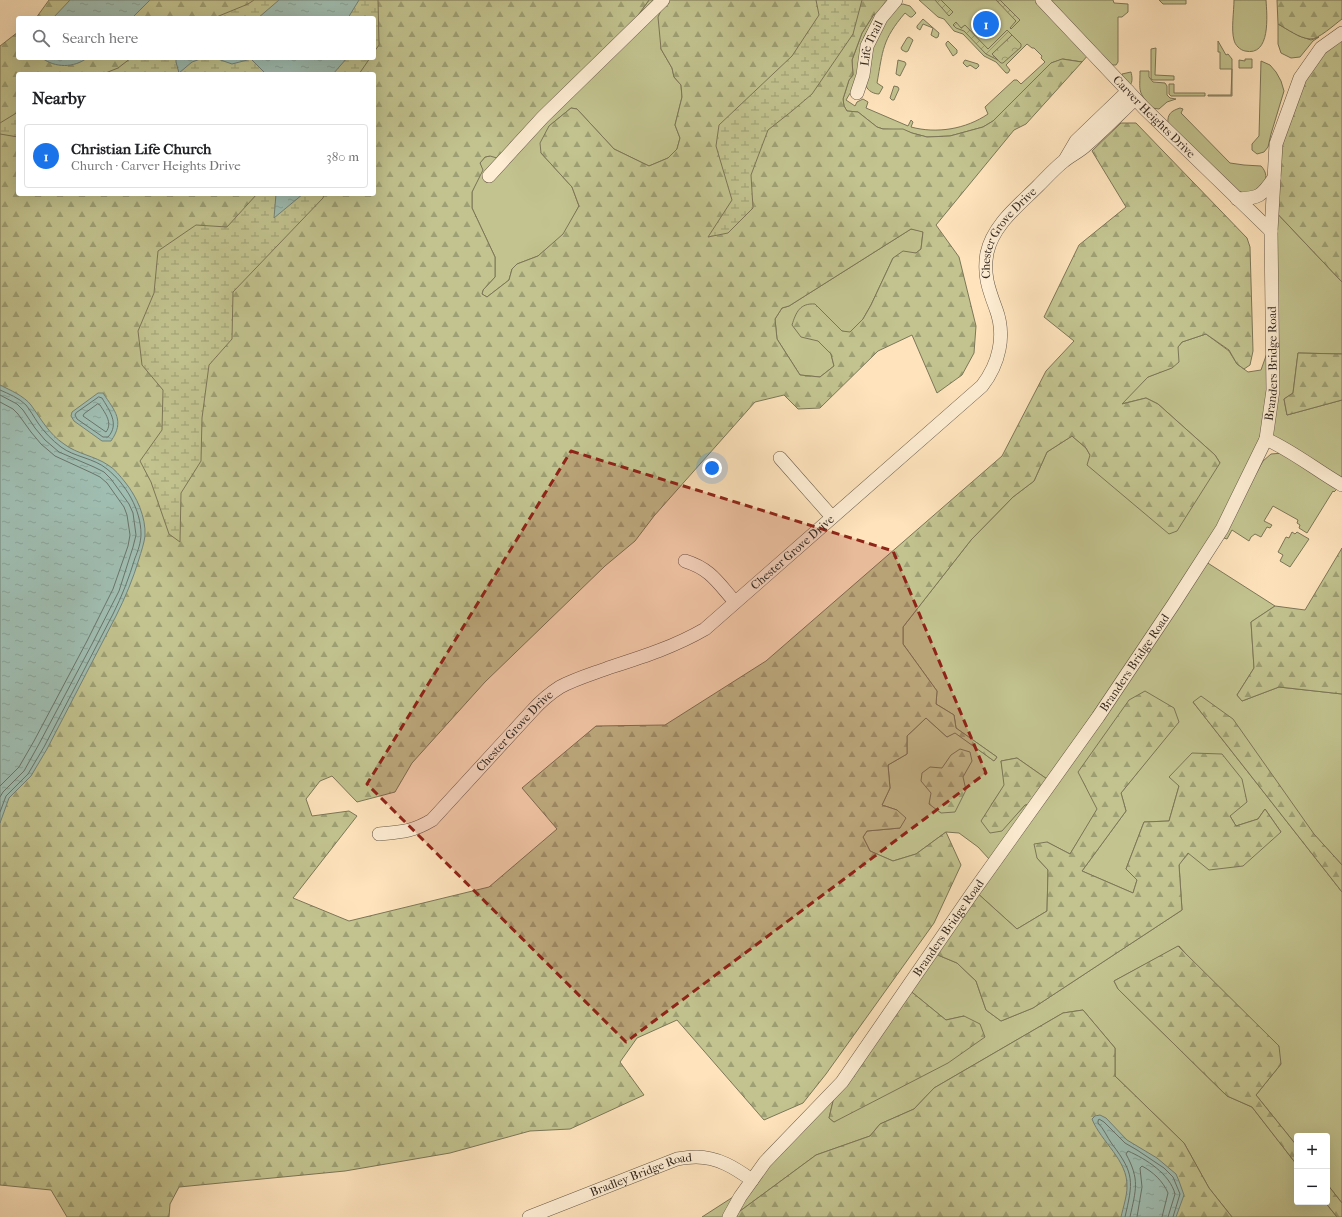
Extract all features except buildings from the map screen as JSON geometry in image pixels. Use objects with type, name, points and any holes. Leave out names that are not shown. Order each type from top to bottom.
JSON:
[{"type":"street","points":[[488,176],[543,117],[663,0]]},
{"type":"street","name":"Life Trail","points":[[857,93],[863,75],[867,46],[881,18],[896,0]]},
{"type":"street","name":"Carver Heights Drive","points":[[1042,0],[1132,95],[1271,231]]},
{"type":"street","name":"Branders Bridge Road","points":[[729,1217],[740,1197],[765,1162],[842,1082],[973,892],[1098,717],[1222,529],[1266,438],[1273,390],[1271,231],[1276,144],[1300,78],[1321,48],[1342,33]]},
{"type":"street","name":"Chester Grove Drive","points":[[379,834],[419,828],[432,820],[532,711],[544,699],[560,687],[577,679],[685,641],[705,629],[982,386],[990,376],[997,359],[1001,342],[997,311],[986,276],[987,253],[992,238],[1000,225],[1010,214],[1064,161],[1083,148],[1132,95]]},
{"type":"street","points":[[1237,199],[1253,198],[1264,192],[1274,177]]},
{"type":"street","points":[[1266,438],[1283,447],[1319,472],[1342,485]]},
{"type":"street","points":[[780,458],[832,518]]},
{"type":"street","points":[[685,562],[698,566],[709,573],[735,602]]},
{"type":"street","name":"Bradley Bridge Road","points":[[529,1217],[677,1159],[696,1157],[714,1159],[734,1168],[752,1180]]},
{"type":"highlighted area","points":[[571,451],[893,551],[986,773],[626,1042],[367,784]]},
{"type":"green space","points":[[49,0],[649,0],[631,25],[497,158],[490,156],[485,157],[480,163],[483,170],[472,192],[472,208],[495,257],[495,277],[483,290],[482,294],[487,297],[509,280],[512,269],[517,264],[538,256],[563,234],[579,206],[572,187],[541,153],[540,143],[549,126],[571,108],[577,109],[614,149],[649,166],[668,158],[677,149],[680,138],[675,125],[682,97],[681,85],[674,77],[672,68],[661,49],[658,17],[664,4],[657,0],[889,0],[876,15],[874,14],[862,33],[852,60],[853,75],[849,80],[843,99],[844,106],[847,111],[858,112],[877,127],[883,129],[903,129],[927,137],[950,136],[983,127],[993,121],[1051,63],[1062,59],[1082,62],[1026,124],[1014,130],[936,225],[959,257],[976,326],[974,353],[962,375],[937,393],[912,335],[878,351],[820,408],[798,409],[784,395],[755,402],[654,516],[635,541],[605,566],[485,682],[412,763],[395,792],[357,802],[332,776],[320,781],[306,799],[312,816],[349,811],[357,816],[293,898],[349,921],[489,887],[557,829],[522,788],[596,726],[665,725],[766,661],[1002,456],[1046,371],[1074,341],[1044,317],[1079,245],[1126,207],[1092,151],[1121,123],[1136,123],[1247,238],[1250,247],[1253,351],[1250,365],[1244,369],[1237,364],[1229,350],[1206,334],[1182,342],[1178,347],[1179,362],[1172,368],[1148,377],[1122,404],[1146,398],[1158,404],[1215,455],[1220,463],[1177,531],[1169,534],[1087,465],[1090,455],[1086,448],[1072,436],[1047,452],[1034,481],[1013,497],[971,540],[903,627],[903,644],[937,691],[936,704],[954,715],[956,728],[997,757],[994,761],[955,733],[947,737],[926,718],[907,736],[907,754],[888,765],[890,788],[882,805],[897,810],[906,818],[900,828],[867,831],[863,837],[870,851],[893,861],[916,854],[946,832],[961,865],[934,923],[826,1074],[803,1103],[764,1120],[677,1020],[637,1038],[620,1062],[644,1095],[570,1129],[530,1131],[450,1153],[345,1171],[179,1187],[170,1204],[169,1217],[67,1217],[51,1190],[0,1185],[0,46],[16,34],[16,60],[376,60],[376,16],[37,16]],"holes":[[[911,229],[923,232],[921,249],[916,253],[903,251],[893,258],[863,319],[850,332],[842,331],[815,304],[806,305],[799,309],[792,325],[801,337],[818,341],[831,354],[834,366],[820,377],[800,375],[777,339],[775,319],[782,308],[789,306]]]},
{"type":"green space","points":[[254,0],[378,0],[379,45],[376,49],[376,16],[219,16]]},
{"type":"green space","points":[[649,0],[657,0],[664,4],[661,49],[672,68],[674,77],[681,85],[682,97],[675,125],[680,138],[677,149],[668,158],[649,166],[614,149],[577,109],[571,108],[549,126],[541,153],[572,187],[579,206],[564,234],[538,256],[517,264],[512,269],[509,280],[487,297],[482,294],[483,290],[495,277],[495,257],[472,208],[472,192],[482,170],[480,163],[485,157],[490,156],[631,25]]},
{"type":"green space","points":[[816,0],[862,0],[853,34],[812,94],[768,130],[751,175],[753,208],[728,233],[708,237],[732,200],[716,146],[719,125],[792,56],[819,15]]},
{"type":"green space","points":[[919,0],[1038,0],[1089,54],[1082,62],[1063,59],[1051,63],[993,121],[983,127],[950,136],[927,137],[903,130],[883,129],[877,127],[858,112],[847,111],[844,106],[843,99],[849,80],[853,75],[852,60],[862,33],[874,14],[876,15],[864,37],[860,52],[858,75],[846,100],[855,106],[857,102],[863,99],[868,102],[866,108],[908,126],[911,120],[913,122],[911,127],[931,130],[951,129],[961,127],[979,119],[988,114],[985,107],[1014,80],[1017,80],[1021,84],[1045,62],[1041,58],[1042,56],[1034,48],[1027,44],[1006,65],[1010,70],[1006,73],[996,62],[984,56],[963,34],[954,31],[944,19],[938,17]]},
{"type":"green space","points":[[935,0],[941,0],[953,12],[949,16]]},
{"type":"green space","points":[[996,0],[1000,0],[1020,20],[1011,29],[1010,28],[1016,21]]},
{"type":"green space","points":[[1050,0],[1113,0],[1114,3],[1128,4],[1128,12],[1122,17],[1118,17],[1118,62],[1116,65],[1112,65]]},
{"type":"green space","points":[[1159,0],[1186,0],[1186,4],[1163,4]]},
{"type":"green space","points":[[1234,0],[1266,0],[1266,33],[1259,48],[1253,51],[1241,50],[1235,42],[1233,36]]},
{"type":"green space","points":[[1277,0],[1342,0],[1342,19],[1313,39],[1302,37],[1278,24]]},
{"type":"green space","points":[[903,4],[910,6],[916,13],[910,17],[905,13],[897,22],[882,53],[877,83],[883,87],[879,94],[871,92],[866,86],[866,82],[870,58],[879,29],[899,5]]},
{"type":"green space","points":[[923,19],[939,33],[938,37],[936,38],[931,35],[933,28],[923,24],[920,30],[917,28]]},
{"type":"green space","points":[[956,22],[961,28],[965,25],[988,49],[1007,30],[1012,35],[992,54],[998,60],[986,54],[964,31],[956,28],[953,25]]},
{"type":"green space","points":[[1278,24],[1299,36],[1311,40],[1319,37],[1313,41],[1300,57],[1291,58],[1281,53],[1278,44]]},
{"type":"green space","points":[[1012,35],[1021,44],[1021,47],[1003,63],[1001,63],[991,54]]},
{"type":"green space","points":[[1342,35],[1342,282],[1273,209],[1278,143],[1302,79],[1321,52]]},
{"type":"green space","points":[[909,37],[913,40],[908,51],[906,52],[901,48]]},
{"type":"green space","points":[[948,41],[957,50],[957,53],[953,56],[946,45]]},
{"type":"green space","points":[[1218,41],[1226,55],[1228,54],[1232,59],[1232,69],[1220,69],[1220,52],[1218,52]]},
{"type":"green space","points":[[1156,48],[1155,75],[1174,76],[1174,80],[1151,79],[1151,49]]},
{"type":"green space","points":[[1245,59],[1252,59],[1252,68],[1239,68],[1239,60],[1245,61]]},
{"type":"green space","points":[[128,60],[369,60],[360,72],[108,72],[118,68]]},
{"type":"green space","points":[[898,60],[905,62],[906,64],[900,76],[896,74]]},
{"type":"green space","points":[[965,60],[978,64],[979,66],[976,69],[970,65],[967,67],[963,63]]},
{"type":"green space","points":[[1261,61],[1270,65],[1276,72],[1284,91],[1268,147],[1264,152],[1257,154],[1252,150],[1252,144],[1259,136]]},
{"type":"green space","points":[[1232,69],[1232,96],[1208,96],[1231,95]]},
{"type":"green space","points":[[1140,71],[1149,71],[1149,77],[1153,82],[1165,83],[1167,86],[1167,95],[1170,98],[1176,99],[1167,102],[1159,109],[1152,108],[1140,91]]},
{"type":"green space","points":[[1131,72],[1132,81],[1130,85],[1122,78],[1122,74]]},
{"type":"green space","points":[[1169,84],[1174,84],[1174,93],[1205,93],[1205,96],[1171,96],[1169,94]]},
{"type":"green space","points":[[894,86],[898,87],[899,89],[894,100],[892,100],[890,98]]},
{"type":"green space","points":[[1180,108],[1183,109],[1181,113],[1230,163],[1261,166],[1266,176],[1264,185],[1261,189],[1251,194],[1246,194],[1236,190],[1168,124],[1170,113]]},
{"type":"green space","points":[[16,113],[16,137],[0,134],[0,123]]},
{"type":"green space","points":[[255,196],[324,196],[233,292],[232,339],[209,365],[202,418],[201,461],[181,493],[180,542],[169,534],[151,482],[140,461],[162,430],[163,390],[142,365],[138,331],[154,293],[158,251],[196,225],[227,227]]},
{"type":"green space","points":[[1273,209],[1342,282],[1342,354],[1298,353],[1293,393],[1284,399],[1287,415],[1342,400],[1342,485],[1266,438]]},
{"type":"green space","points":[[911,229],[923,231],[921,249],[916,253],[893,258],[863,319],[850,333],[842,331],[815,304],[818,341],[831,354],[834,366],[820,377],[800,375],[777,339],[775,319],[782,308],[789,306]]},
{"type":"green space","points":[[1206,334],[1229,351],[1237,364],[1248,372],[1261,370],[1267,353],[1270,382],[1265,420],[1258,443],[1217,526],[1159,618],[1047,779],[1017,758],[1001,761],[1005,785],[991,805],[1001,831],[1025,805],[1030,804],[990,860],[978,847],[959,833],[946,832],[916,854],[893,861],[870,851],[863,837],[867,831],[900,828],[897,810],[882,805],[890,788],[888,765],[907,754],[907,736],[926,718],[947,737],[955,732],[994,761],[997,757],[956,728],[954,715],[936,704],[937,691],[903,644],[903,627],[971,540],[1013,497],[1034,481],[1047,452],[1072,436],[1086,448],[1090,455],[1220,463],[1215,455],[1158,404],[1146,398],[1121,404],[1148,377],[1171,368],[1178,347],[1182,342]]},
{"type":"green space","points":[[1298,353],[1342,354],[1342,400],[1287,415],[1284,399],[1293,393]]},
{"type":"green space","points":[[1283,453],[1337,489],[1334,492],[1333,491],[1307,533],[1299,528],[1300,525],[1297,523],[1298,520],[1273,506],[1264,521],[1272,525],[1270,528],[1267,527],[1261,537],[1255,534],[1249,541],[1232,530],[1227,539],[1224,538],[1222,535],[1263,461],[1271,454]]},
{"type":"green space","points":[[1292,532],[1295,534],[1297,532],[1309,539],[1290,567],[1280,561],[1283,555],[1278,552],[1286,537],[1289,538]]},
{"type":"green space","points":[[1342,548],[1342,694],[1279,687],[1242,701],[1237,695],[1254,668],[1251,622],[1275,606],[1305,610]]},
{"type":"green space","points":[[1203,560],[1275,606],[1251,622],[1254,668],[1237,695],[1242,701],[1279,687],[1342,694],[1342,865],[1193,702],[1342,892],[1342,1203],[1330,1188],[1330,1133],[1294,1133],[1294,1142],[1256,1095],[1281,1064],[1179,946],[1114,981],[1118,989],[1227,1096],[1252,1107],[1294,1161],[1294,1205],[1327,1205],[1337,1217],[1232,1217],[1209,1188],[1184,1143],[1115,1076],[1115,1048],[1083,1010],[1063,1013],[934,1088],[914,1109],[880,1124],[870,1136],[816,1155],[732,1217],[702,1217],[747,1188],[835,1093],[829,1118],[834,1122],[964,1016],[946,1020],[908,989],[933,953],[957,963],[976,981],[986,1010],[1001,1021],[1033,1008],[1182,910],[1179,864],[1189,853],[1281,832],[1265,809],[1258,819],[1236,826],[1230,816],[1179,786],[1169,821],[1144,822],[1126,869],[1137,880],[1133,893],[1082,871],[1126,811],[1121,793],[1178,722],[1098,809],[1070,854],[1047,842],[1037,858],[1048,870],[1047,911],[1017,929],[975,891]]},
{"type":"green space","points":[[1145,691],[1174,708],[1179,722],[1121,793],[1126,811],[1082,871],[1133,893],[1137,880],[1126,869],[1144,822],[1169,821],[1179,786],[1169,777],[1192,753],[1222,754],[1242,779],[1247,802],[1230,816],[1236,826],[1258,819],[1265,809],[1281,832],[1243,866],[1209,870],[1188,853],[1179,865],[1182,910],[1033,1008],[1001,1021],[986,1010],[976,981],[957,963],[933,953],[975,891],[1017,929],[1047,911],[1048,870],[1037,858],[1034,844],[1047,842],[1070,854],[1097,809],[1078,772],[1129,700]]},
{"type":"green space","points":[[1201,696],[1233,719],[1314,834],[1342,865],[1342,892],[1193,702]]},
{"type":"green space","points":[[960,749],[970,752],[972,761],[963,777],[966,790],[955,812],[941,813],[929,804],[931,793],[921,781],[922,773],[930,767],[942,768],[951,755]]},
{"type":"green space","points":[[1017,758],[1047,779],[1030,804],[1025,805],[1002,831],[990,833],[981,821],[1004,785],[1001,761]]},
{"type":"green space","points":[[1178,946],[1279,1046],[1281,1064],[1256,1095],[1294,1142],[1294,1161],[1252,1107],[1227,1096],[1118,989],[1114,981]]},
{"type":"green space","points":[[908,989],[946,1020],[964,1016],[980,1024],[985,1037],[948,1063],[834,1122],[829,1118],[835,1093]]},
{"type":"green space","points":[[1083,1010],[1115,1048],[1115,1076],[1184,1143],[1209,1188],[1232,1217],[732,1217],[816,1155],[870,1136],[880,1124],[914,1109],[934,1088],[1063,1013]]},
{"type":"green space","points":[[1330,1188],[1342,1203],[1342,1217],[1337,1217],[1327,1205],[1330,1205]]},
{"type":"water","points":[[70,0],[150,0],[134,16],[55,16]]},
{"type":"water","points":[[279,0],[359,0],[349,16],[260,16]]},
{"type":"water","points":[[45,60],[84,60],[76,64],[64,66]]},
{"type":"water","points":[[176,60],[198,60],[192,62],[180,72],[179,72]]},
{"type":"water","points":[[221,60],[247,60],[232,64]]},
{"type":"water","points":[[252,60],[345,60],[335,72],[264,72]]},
{"type":"water","points":[[276,196],[301,196],[274,218]]},
{"type":"water","points":[[0,385],[25,399],[54,436],[59,440],[75,450],[103,462],[117,473],[137,501],[144,522],[145,536],[134,574],[116,616],[47,749],[31,776],[9,798],[0,823]]},
{"type":"water","points":[[98,393],[103,393],[117,416],[117,428],[111,441],[102,441],[74,421],[71,416],[72,412]]},
{"type":"water","points":[[1100,1115],[1106,1118],[1127,1140],[1157,1158],[1176,1174],[1184,1195],[1176,1217],[1121,1217],[1127,1187],[1126,1177],[1119,1160],[1101,1136],[1092,1119],[1095,1116]]},
{"type":"place","name":"Christian Life Church","points":[[986,24]]}]
